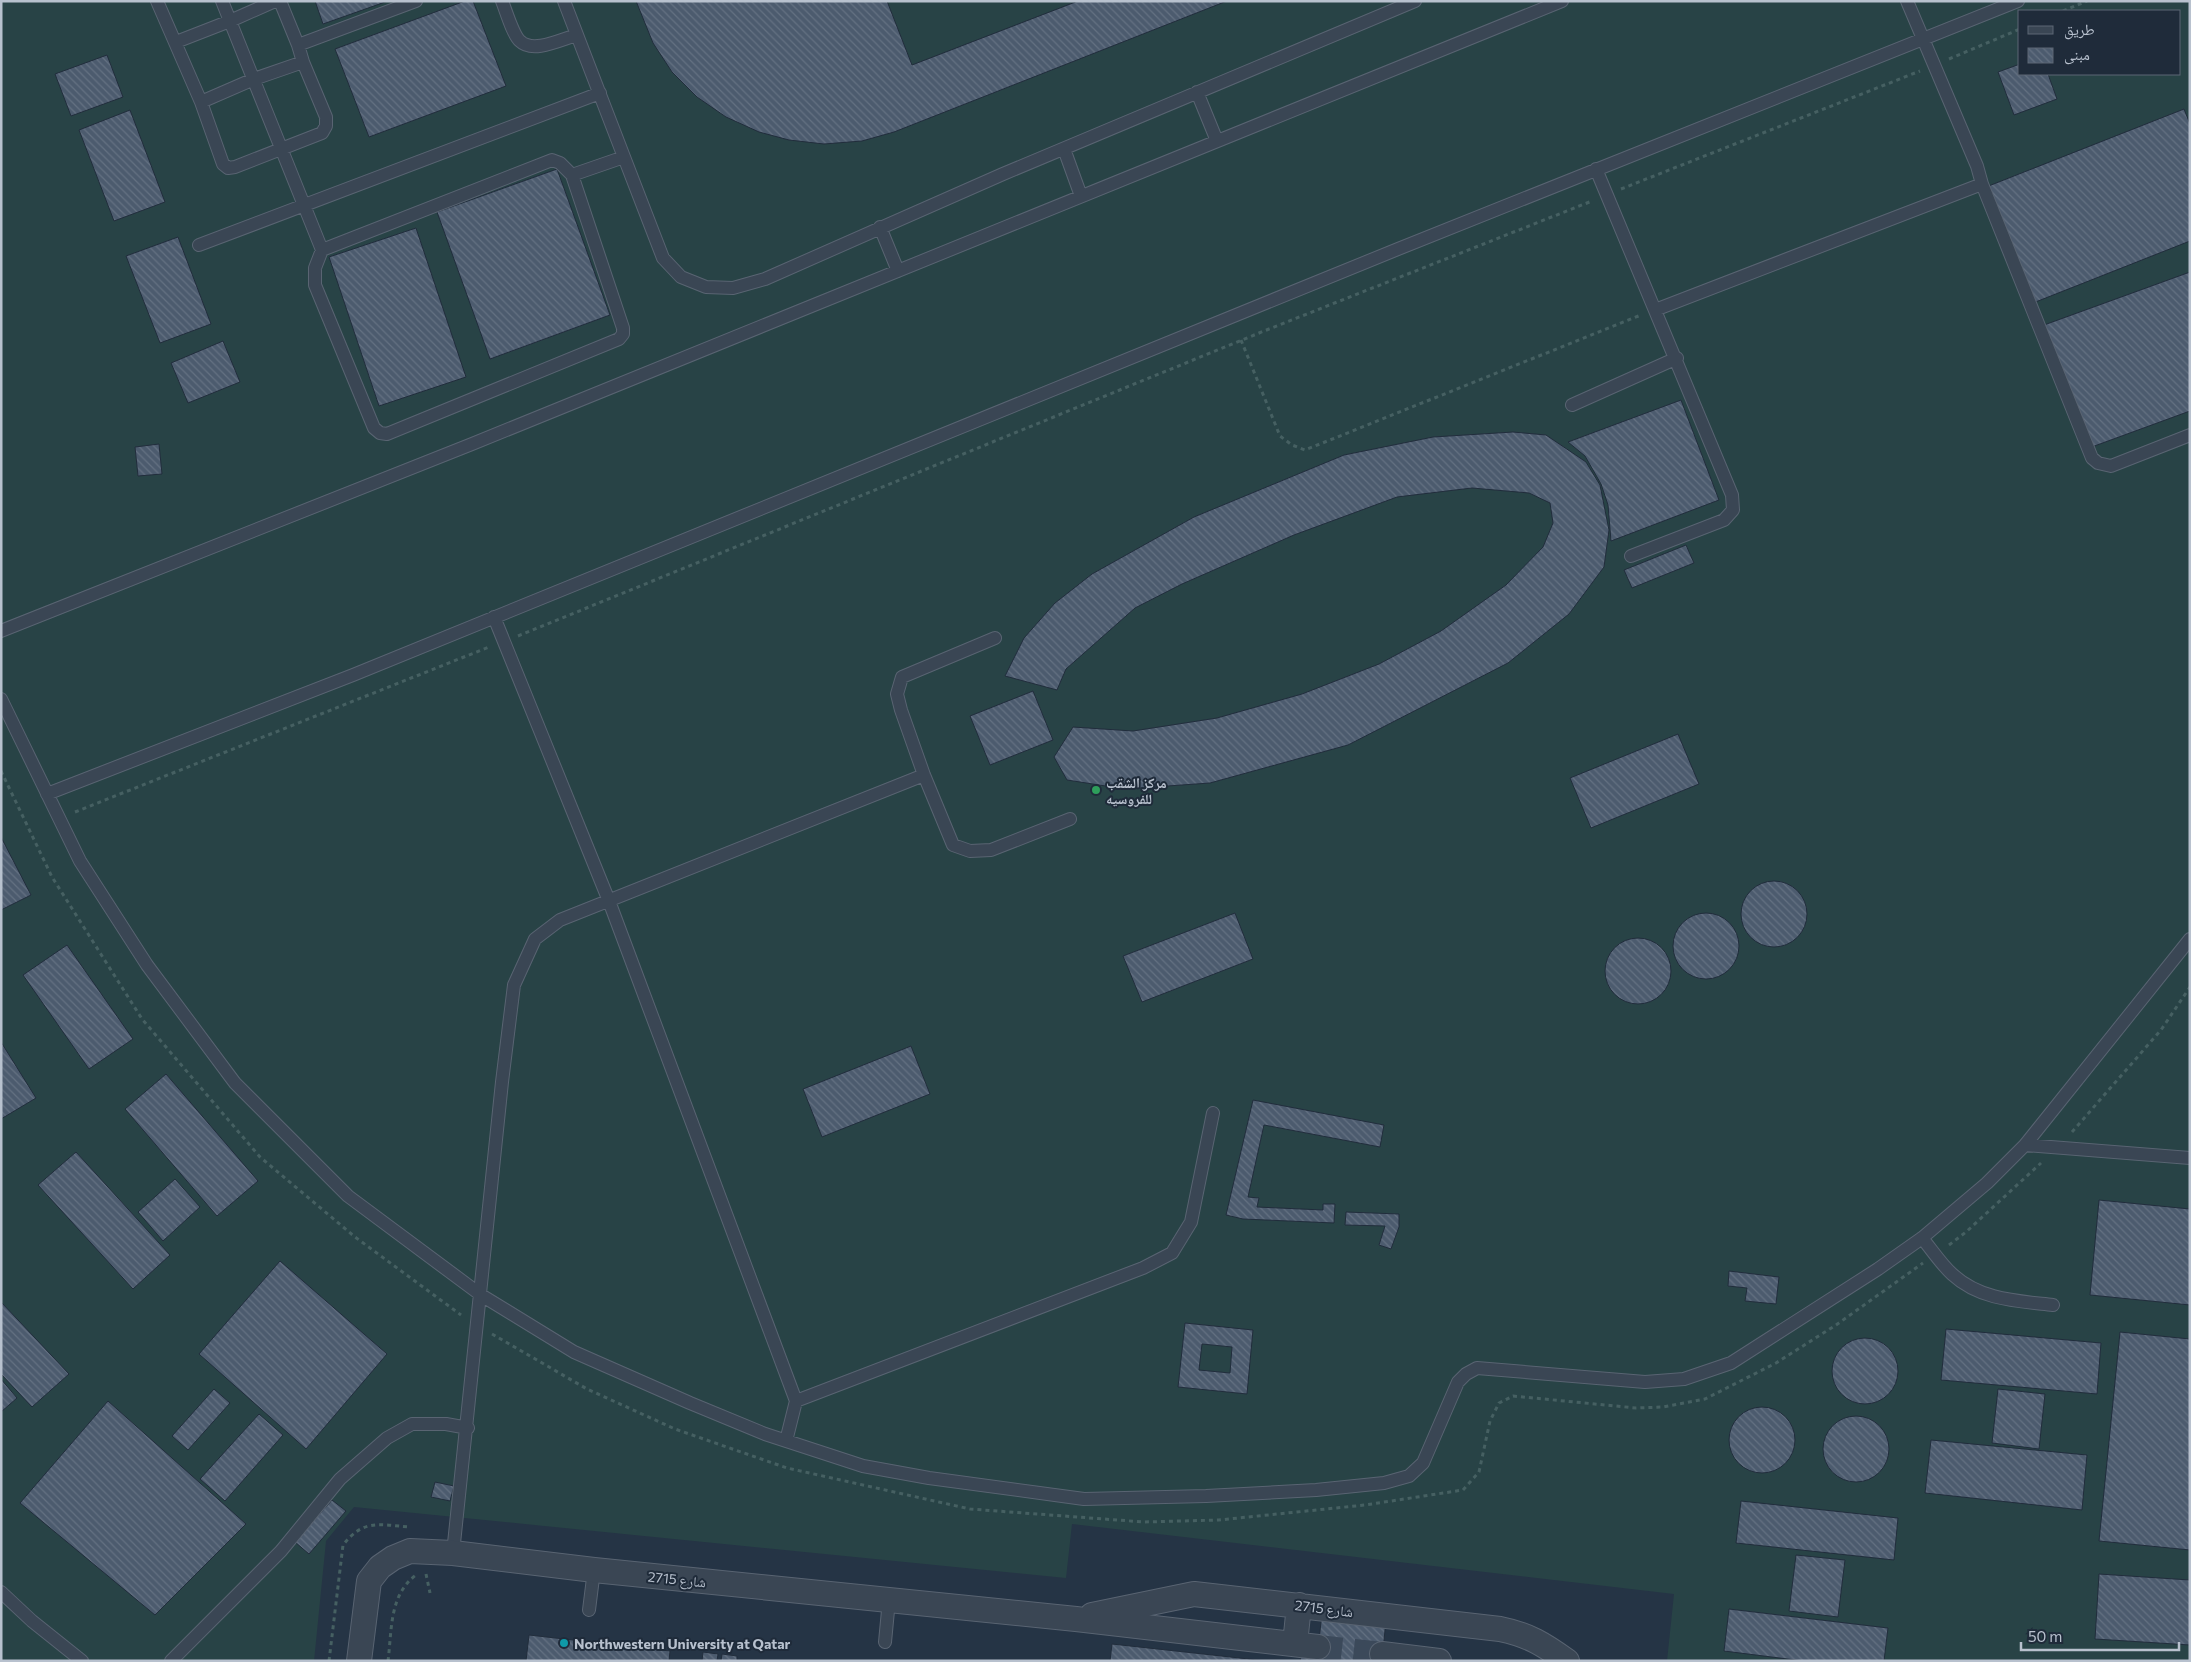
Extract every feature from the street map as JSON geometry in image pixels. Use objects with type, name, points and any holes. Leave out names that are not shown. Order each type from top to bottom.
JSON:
[{"type":"street","name":"شارع 2715","points":[[359,1661],[370,1580],[380,1567],[393,1558],[410,1551],[453,1553],[594,1570],[1076,1619],[1307,1646],[1299,1605]]},
{"type":"street","name":"شارع 2715","points":[[1076,1619],[1194,1594],[1522,1633],[1538,1640],[1567,1661]]},
{"type":"street","points":[[1405,1618],[1392,1655],[1439,1661]]},
{"type":"lane","points":[[157,1],[201,102],[223,164],[228,168],[235,167],[322,133],[326,126],[326,117],[280,1]]},
{"type":"lane","points":[[222,1],[322,250],[315,268],[315,285],[374,428],[380,433],[387,434],[619,339],[622,334],[623,328],[572,175],[560,163],[552,160],[322,250]]},
{"type":"lane","points":[[176,42],[275,1]]},
{"type":"lane","points":[[298,45],[416,1]]},
{"type":"lane","points":[[502,1],[518,41],[525,45],[537,46],[577,35]]},
{"type":"lane","points":[[564,1],[663,258],[681,277],[706,287],[733,288],[765,279],[880,227],[1415,1]]},
{"type":"lane","points":[[1,632],[463,448],[1562,1]]},
{"type":"lane","points":[[1907,1],[1977,166],[1982,184],[2092,458],[2098,463],[2112,466],[2190,434]]},
{"type":"lane","points":[[47,794],[354,675],[1596,169],[2018,1]]},
{"type":"lane","points":[[201,102],[254,79],[303,62]]},
{"type":"lane","points":[[1197,92],[1217,141]]},
{"type":"lane","points":[[199,245],[600,93]]},
{"type":"lane","points":[[1064,149],[1081,196]]},
{"type":"lane","points":[[572,175],[624,157]]},
{"type":"lane","points":[[1596,169],[1677,358],[1732,495],[1733,510],[1724,520],[1631,556]]},
{"type":"lane","points":[[1655,310],[1982,184]]},
{"type":"lane","points":[[880,227],[898,271]]},
{"type":"lane","points":[[1572,405],[1677,358]]},
{"type":"lane","points":[[494,617],[610,901],[796,1401],[786,1441]]},
{"type":"lane","points":[[995,638],[902,677],[897,694],[924,775],[953,845],[970,851],[991,850],[1070,820]]},
{"type":"lane","points":[[1,699],[80,861],[147,965],[235,1083],[348,1196],[481,1295],[574,1352],[690,1403],[786,1441],[863,1466],[929,1478],[1084,1499],[1226,1495],[1316,1490],[1384,1483],[1409,1476],[1423,1463],[1458,1382],[1466,1374],[1477,1368],[1645,1382],[1684,1379],[1731,1363],[1878,1269],[1922,1238],[1987,1183],[2025,1145],[2190,939]]},
{"type":"lane","points":[[453,1553],[468,1428],[502,1082],[514,985],[535,939],[560,920],[924,775]]},
{"type":"lane","points":[[796,1401],[1143,1268],[1172,1253],[1191,1222],[1213,1113]]},
{"type":"lane","points":[[2025,1145],[2190,1158]]},
{"type":"lane","points":[[1922,1238],[1952,1274],[1976,1290],[1997,1298],[2053,1305]]},
{"type":"lane","points":[[171,1661],[281,1551],[340,1479],[387,1438],[412,1424],[446,1424],[468,1428]]},
{"type":"lane","points":[[589,1610],[594,1570]]},
{"type":"lane","points":[[1,1592],[32,1621],[82,1661]]},
{"type":"lane","points":[[885,1642],[889,1600]]},
{"type":"path","points":[[2065,10],[2087,1]]},
{"type":"path","points":[[59,819],[504,642],[1241,340],[1934,66],[2018,30]]},
{"type":"path","points":[[1241,340],[1280,436],[1292,445],[1305,450],[1655,310]]},
{"type":"path","points":[[388,1661],[395,1602],[405,1583],[418,1573],[426,1574],[430,1593]]},
{"type":"green space","name":"مركز الشقب للفروسيه","points":[[1,1],[2190,1],[2190,1661],[1667,1661],[1674,1594],[1072,1524],[1066,1578],[354,1507],[326,1541],[314,1661],[1,1661]]},
{"type":"building","points":[[315,1],[388,1],[323,24]]},
{"type":"building","points":[[465,1],[473,1],[506,86],[369,137],[335,49]]},
{"type":"building","points":[[636,1],[887,1],[912,65],[1078,1],[1227,1],[894,132],[862,141],[824,144],[789,140],[759,132],[726,117],[697,97],[672,72],[653,43]]},
{"type":"building","points":[[107,55],[123,97],[71,116],[55,74]]},
{"type":"building","points":[[2018,65],[2018,75],[2048,75],[2057,99],[2014,115],[1998,72]]},
{"type":"building","points":[[2184,109],[2190,124],[2190,241],[2033,303],[1986,187]]},
{"type":"building","points":[[130,110],[165,202],[114,221],[79,130]]},
{"type":"building","points":[[557,169],[610,315],[490,359],[437,212]]},
{"type":"building","points":[[416,228],[466,377],[379,406],[329,257]]},
{"type":"building","points":[[178,237],[211,324],[160,343],[126,256]]},
{"type":"building","points":[[2190,272],[2190,411],[2089,448],[2044,325]]},
{"type":"building","points":[[223,341],[240,382],[188,403],[171,363]]},
{"type":"building","points":[[1681,400],[1719,500],[1611,541],[1608,505],[1601,484],[1585,456],[1568,442]]},
{"type":"building","points":[[1513,432],[1546,435],[1586,462],[1600,485],[1609,530],[1604,567],[1569,614],[1508,663],[1348,745],[1210,783],[1125,789],[1067,780],[1054,757],[1073,727],[1133,731],[1217,718],[1302,694],[1379,664],[1441,631],[1506,585],[1543,547],[1553,523],[1550,503],[1529,493],[1472,488],[1397,497],[1294,535],[1182,584],[1135,608],[1066,669],[1057,690],[1005,676],[1024,638],[1055,603],[1092,574],[1194,517],[1344,455],[1433,437]]},
{"type":"building","points":[[159,444],[162,474],[138,476],[135,447]]},
{"type":"building","points":[[1686,545],[1694,563],[1632,588],[1624,570]]},
{"type":"building","points":[[1033,691],[1053,740],[990,765],[970,716]]},
{"type":"building","points":[[1678,734],[1699,784],[1591,828],[1570,778]]},
{"type":"building","points":[[1,837],[31,895],[1,910]]},
{"type":"building","points":[[1774,881],[1787,883],[1797,891],[1805,901],[1807,914],[1805,927],[1797,937],[1787,945],[1774,947],[1761,945],[1751,937],[1743,927],[1741,914],[1743,901],[1751,891],[1761,883]]},
{"type":"building","points":[[1235,913],[1253,959],[1142,1002],[1123,956]]},
{"type":"building","points":[[1706,913],[1719,915],[1734,928],[1737,933],[1739,946],[1737,959],[1724,974],[1719,977],[1706,979],[1693,977],[1678,964],[1675,959],[1673,946],[1675,933],[1688,918],[1693,915]]},
{"type":"building","points":[[1638,938],[1651,940],[1661,948],[1669,958],[1671,971],[1669,984],[1661,994],[1651,1002],[1638,1004],[1625,1002],[1615,994],[1607,984],[1605,971],[1607,958],[1615,948],[1625,940]]},
{"type":"building","points":[[67,945],[133,1039],[89,1069],[23,975]]},
{"type":"building","points":[[1,1042],[36,1098],[1,1119]]},
{"type":"building","points":[[911,1046],[930,1094],[822,1137],[803,1089]]},
{"type":"building","points":[[166,1074],[258,1181],[217,1216],[125,1109]]},
{"type":"building","points":[[1253,1100],[1384,1125],[1380,1147],[1264,1125],[1248,1197],[1259,1198],[1257,1207],[1323,1210],[1323,1204],[1335,1204],[1334,1223],[1243,1219],[1226,1215]]},
{"type":"building","points":[[76,1152],[170,1255],[133,1289],[38,1185]]},
{"type":"building","points":[[175,1179],[200,1207],[163,1241],[138,1212]]},
{"type":"building","points":[[2099,1200],[2190,1209],[2190,1305],[2090,1295]]},
{"type":"building","points":[[1346,1212],[1399,1214],[1399,1227],[1391,1249],[1379,1245],[1385,1226],[1345,1225]]},
{"type":"building","points":[[280,1261],[387,1354],[306,1449],[199,1354]]},
{"type":"building","points":[[1729,1271],[1779,1277],[1776,1304],[1745,1301],[1747,1288],[1728,1286]]},
{"type":"building","points":[[1,1302],[69,1374],[32,1407],[1,1374]]},
{"type":"building","points":[[1185,1323],[1253,1330],[1247,1394],[1178,1387]],"holes":[[[1202,1344],[1232,1347],[1230,1373],[1199,1370]]]},
{"type":"building","points":[[1946,1329],[2101,1343],[2097,1394],[1941,1380]]},
{"type":"building","points":[[2120,1332],[2190,1339],[2190,1550],[2099,1541]]},
{"type":"building","points":[[1865,1338],[1878,1340],[1893,1353],[1896,1358],[1898,1371],[1896,1384],[1883,1399],[1878,1402],[1865,1404],[1852,1402],[1837,1389],[1834,1384],[1832,1371],[1834,1358],[1847,1343],[1852,1340]]},
{"type":"building","points":[[1,1379],[17,1398],[1,1412]]},
{"type":"building","points":[[214,1389],[230,1403],[188,1450],[172,1436]]},
{"type":"building","points":[[1998,1389],[2045,1394],[2039,1449],[1992,1443]]},
{"type":"building","points":[[108,1401],[246,1524],[155,1615],[20,1503]]},
{"type":"building","points":[[1762,1407],[1775,1409],[1785,1417],[1793,1427],[1795,1440],[1793,1453],[1785,1463],[1775,1471],[1762,1473],[1749,1471],[1739,1463],[1731,1453],[1729,1440],[1731,1427],[1739,1417],[1749,1409]]},
{"type":"building","points":[[259,1414],[283,1435],[225,1501],[200,1479]]},
{"type":"building","points":[[1856,1416],[1869,1418],[1884,1431],[1887,1436],[1889,1449],[1887,1462],[1874,1477],[1869,1480],[1856,1482],[1843,1480],[1828,1467],[1825,1462],[1823,1449],[1825,1436],[1838,1421],[1843,1418]]},
{"type":"building","points":[[1931,1440],[2087,1455],[2082,1510],[1925,1493]]},
{"type":"building","points":[[435,1482],[454,1486],[450,1501],[431,1497]]},
{"type":"building","points":[[332,1500],[346,1511],[309,1554],[295,1542]]},
{"type":"building","points":[[1741,1501],[1898,1518],[1894,1560],[1736,1543]]},
{"type":"building","points":[[1796,1555],[1845,1560],[1838,1617],[1789,1611]]},
{"type":"building","points":[[2099,1574],[2190,1580],[2190,1645],[2095,1639]]},
{"type":"building","points":[[1729,1609],[1888,1628],[1884,1661],[1803,1661],[1724,1651]]},
{"type":"building","points":[[1322,1613],[1386,1620],[1382,1661],[1300,1661],[1301,1657],[1317,1658]]},
{"type":"building","name":"Northwestern University at Qatar","points":[[529,1635],[670,1651],[669,1661],[526,1661]]},
{"type":"building","points":[[1112,1644],[1267,1661],[1110,1661]]},
{"type":"building","points":[[703,1652],[718,1654],[717,1661],[702,1661]]},
{"type":"building","points":[[722,1654],[737,1656],[737,1661],[721,1661]]},
{"type":"tunnel","points":[[1318,1647],[1382,1654]]},
{"type":"place","name":"مركز الشقب للفروسيه","points":[[1096,790]]},
{"type":"place","name":"Northwestern University at Qatar","points":[[564,1643]]}]
